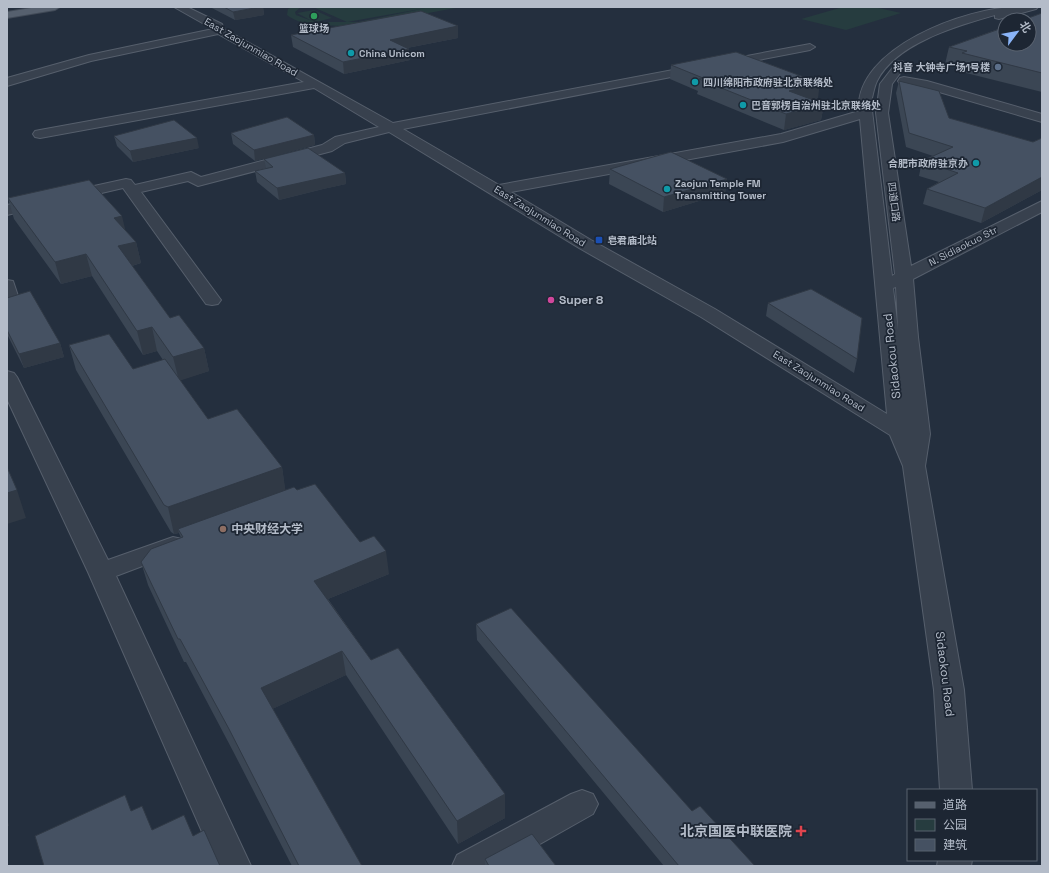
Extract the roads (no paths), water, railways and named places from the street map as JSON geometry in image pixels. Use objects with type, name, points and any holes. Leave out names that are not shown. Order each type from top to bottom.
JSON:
[{"type":"main road","points":[[7,9],[22,7]]},
{"type":"main road","points":[[7,14],[55,7]]},
{"type":"street","name":"East Zaojunmiao Road","points":[[179,7],[218,26],[220,31],[316,84],[586,244],[708,313],[899,431]]},
{"type":"street","name":"Sidaokou Road","points":[[956,789],[949,690],[914,466],[899,431],[885,286],[865,113],[866,91],[869,84],[883,65],[937,30],[1012,7]]},
{"type":"street","name":"四道口路","points":[[914,466],[919,434],[908,337],[904,277],[882,112],[884,92],[889,78],[910,55],[936,38],[967,26],[1033,7]]},
{"type":"street","points":[[7,82],[89,58],[220,31]]},
{"type":"street","points":[[132,190],[191,176],[198,182],[327,148],[340,140],[390,128],[810,47]]},
{"type":"street","points":[[904,81],[923,84],[1042,118]]},
{"type":"street","points":[[40,134],[316,84]]},
{"type":"street","points":[[497,190],[783,138],[865,113]]},
{"type":"street","points":[[7,210],[126,183],[212,300]]},
{"type":"street","name":"N. Sidiaokuo Str","points":[[885,286],[1042,206]]},
{"type":"street","points":[[7,285],[11,302],[7,305]]},
{"type":"street","points":[[7,377],[101,572],[234,866]]},
{"type":"street","points":[[101,572],[196,537]]},
{"type":"street","points":[[469,866],[582,804]]},
{"type":"place","name":"篮球场","points":[[314,16]]},
{"type":"place","name":"China Unicom","points":[[351,53]]},
{"type":"place","name":"抖音 大钟寺广场1号楼","points":[[998,67]]},
{"type":"place","name":"四川绵阳市政府驻北京联络处","points":[[695,82]]},
{"type":"place","name":"巴音郭楞自治州驻北京联络处","points":[[743,105]]},
{"type":"place","name":"合肥市政府驻京办","points":[[976,163]]},
{"type":"place","name":"Zaojun Temple FM Transmitting Tower","points":[[667,189]]},
{"type":"place","name":"皂君庙北站","points":[[599,240]]},
{"type":"place","name":"Super 8","points":[[551,300]]},
{"type":"place","name":"中央财经大学","points":[[223,529]]},
{"type":"place","name":"北京国医中联医院","points":[[801,831]]}]
